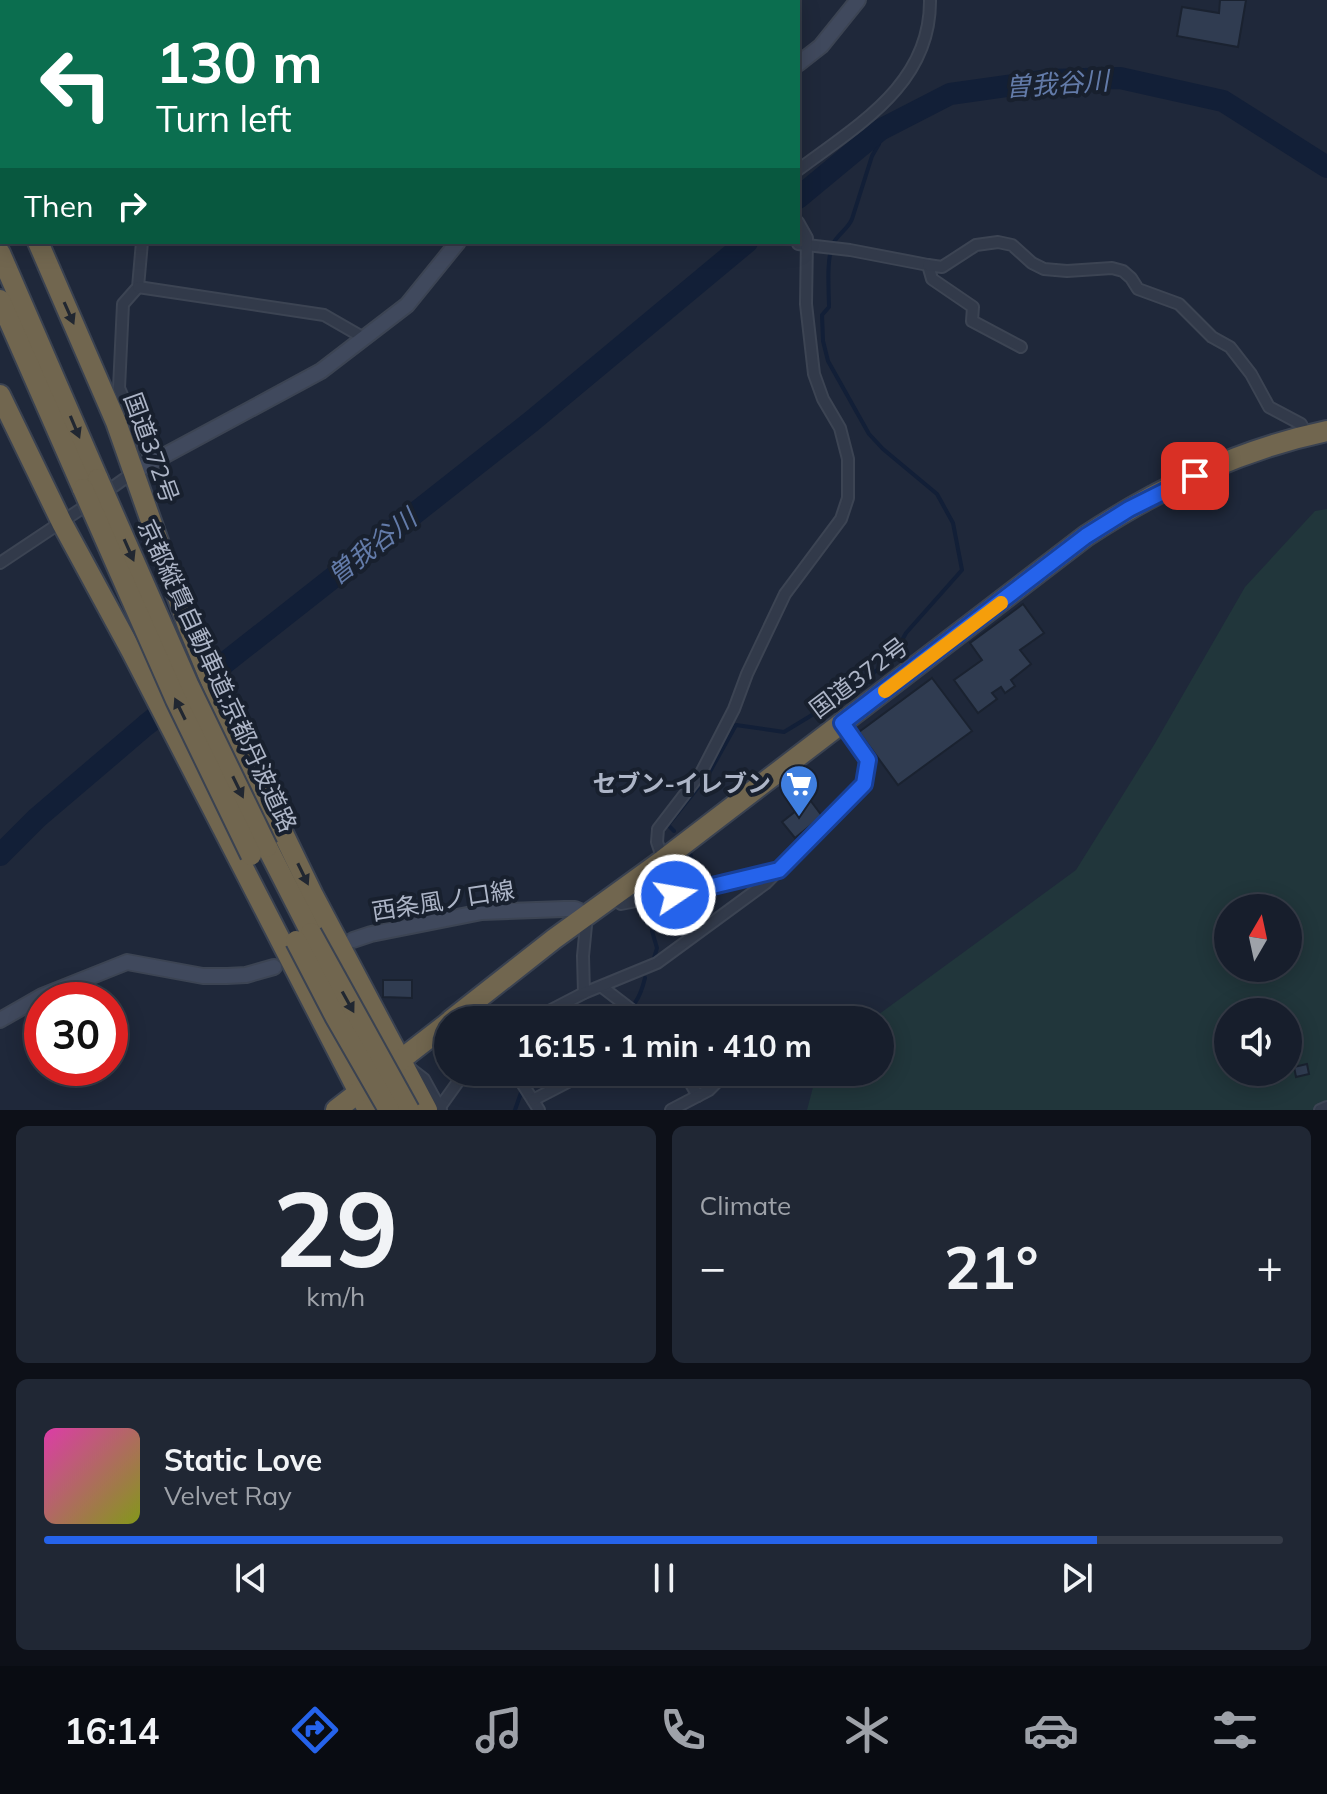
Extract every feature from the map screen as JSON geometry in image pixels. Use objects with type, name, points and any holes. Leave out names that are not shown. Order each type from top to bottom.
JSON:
[{"type":"highway","name":"国道372号","points":[[39,244],[111,410],[142,467],[154,534],[220,703],[313,895],[400,1061]]},
{"type":"highway","name":"京都縦貫自動車道;京都丹波道路","points":[[0,253],[176,700],[259,851],[301,944],[389,1110]]},
{"type":"highway","name":"京都縦貫自動車道;京都丹波道路","points":[[0,300],[90,484]]},
{"type":"highway","points":[[0,395],[62,523],[132,652],[368,1110]]},
{"type":"highway","name":"国道372号","points":[[469,1006],[1086,536],[1171,486],[1317,433]]},
{"type":"highway","name":"京都縦貫自動車道;京都丹波道路","points":[[301,944],[409,1110]]},
{"type":"highway","name":"国道372号","points":[[336,1110],[434,1034]]},
{"type":"highway","points":[[400,1061],[436,1109]]},
{"type":"main road","points":[[800,62],[821,46],[858,0]]},
{"type":"main road","points":[[142,467],[321,371],[407,305],[456,244]]},
{"type":"main road","name":"西条風ノ口線","points":[[353,940],[482,912],[575,909],[587,914]]},
{"type":"main road","points":[[301,944],[329,948]]},
{"type":"main road","points":[[0,1020],[42,996],[127,962],[215,976],[246,975],[274,967]]},
{"type":"street","points":[[800,169],[868,118],[899,86],[919,59],[930,24],[930,0]]},
{"type":"street","points":[[663,860],[657,842],[658,829],[701,773],[734,709],[785,594],[841,519],[847,506],[849,475],[845,443],[818,389],[811,359],[806,304],[808,244],[801,227]]},
{"type":"street","points":[[808,244],[944,266],[976,245],[998,242],[1012,245],[1044,269],[1112,268],[1123,271],[1138,289],[1179,304],[1212,337],[1230,347],[1251,374],[1269,407],[1317,433]]},
{"type":"street","points":[[0,563],[142,467],[119,388],[123,304],[138,287],[142,244]]},
{"type":"street","points":[[928,265],[932,279],[973,307],[972,321],[1021,347]]},
{"type":"street","points":[[138,287],[324,315],[364,338]]},
{"type":"street","points":[[559,1006],[657,963],[779,870],[864,784],[868,760],[842,723]]},
{"type":"street","points":[[610,897],[621,904],[779,870]]},
{"type":"street","points":[[584,993],[583,956],[587,914]]},
{"type":"street","points":[[602,987],[625,1006]]},
{"type":"street","points":[[436,1109],[454,1086]]},
{"type":"street","points":[[524,1086],[539,1110]]},
{"type":"street","points":[[692,1086],[698,1096]]},
{"type":"street","points":[[671,1110],[688,1106],[713,1086]]},
{"type":"street","points":[[1320,1110],[1327,1107]]},
{"type":"green space","points":[[1327,509],[1327,1110],[807,1110],[813,1086],[894,1086],[894,1006],[890,1006],[1076,870],[1154,745],[1245,587],[1315,511]]},
{"type":"building","points":[[1220,0],[1246,0],[1238,47],[1177,36],[1182,7],[1219,13]]},
{"type":"building","points":[[1023,604],[1044,633],[1020,650],[1031,664],[1011,680],[1015,686],[1005,693],[1001,687],[992,693],[997,699],[978,713],[954,680],[982,660],[970,643]]},
{"type":"building","points":[[932,678],[972,731],[898,785],[859,732]]},
{"type":"building","points":[[810,800],[822,816],[795,838],[782,822]]},
{"type":"building","points":[[383,980],[412,980],[412,998],[383,997]]},
{"type":"building","points":[[1307,1064],[1309,1074],[1302,1076],[1302,1065]]},
{"type":"waterway","name":"曽我谷川","points":[[800,196],[880,130],[950,94],[1049,80],[1120,78],[1223,101],[1327,167]]},
{"type":"waterway","points":[[674,831],[668,825],[708,775],[736,725],[784,732],[850,692],[893,657],[906,633],[962,570],[953,523],[937,494],[869,434],[828,361],[823,341],[822,315],[829,307],[831,250],[852,219],[872,156],[879,144],[880,130]]},
{"type":"waterway","name":"曽我谷川","points":[[0,855],[37,818],[146,725],[532,421],[745,244]]},
{"type":"waterway","points":[[673,890],[691,868],[689,851]]},
{"type":"waterway","points":[[654,958],[657,948],[652,931],[664,902]]},
{"type":"waterway","points":[[632,1006],[645,978]]},
{"type":"waterway","points":[[515,1110],[522,1090]]},
{"type":"slow traffic","points":[[885,691],[1001,603]]},
{"type":"place","name":"セブン-イレブン","points":[[799,818]]},
{"type":"route","points":[[675,895],[779,870],[864,784],[868,760],[842,723],[1086,536],[1129,509],[1195,476]]}]
